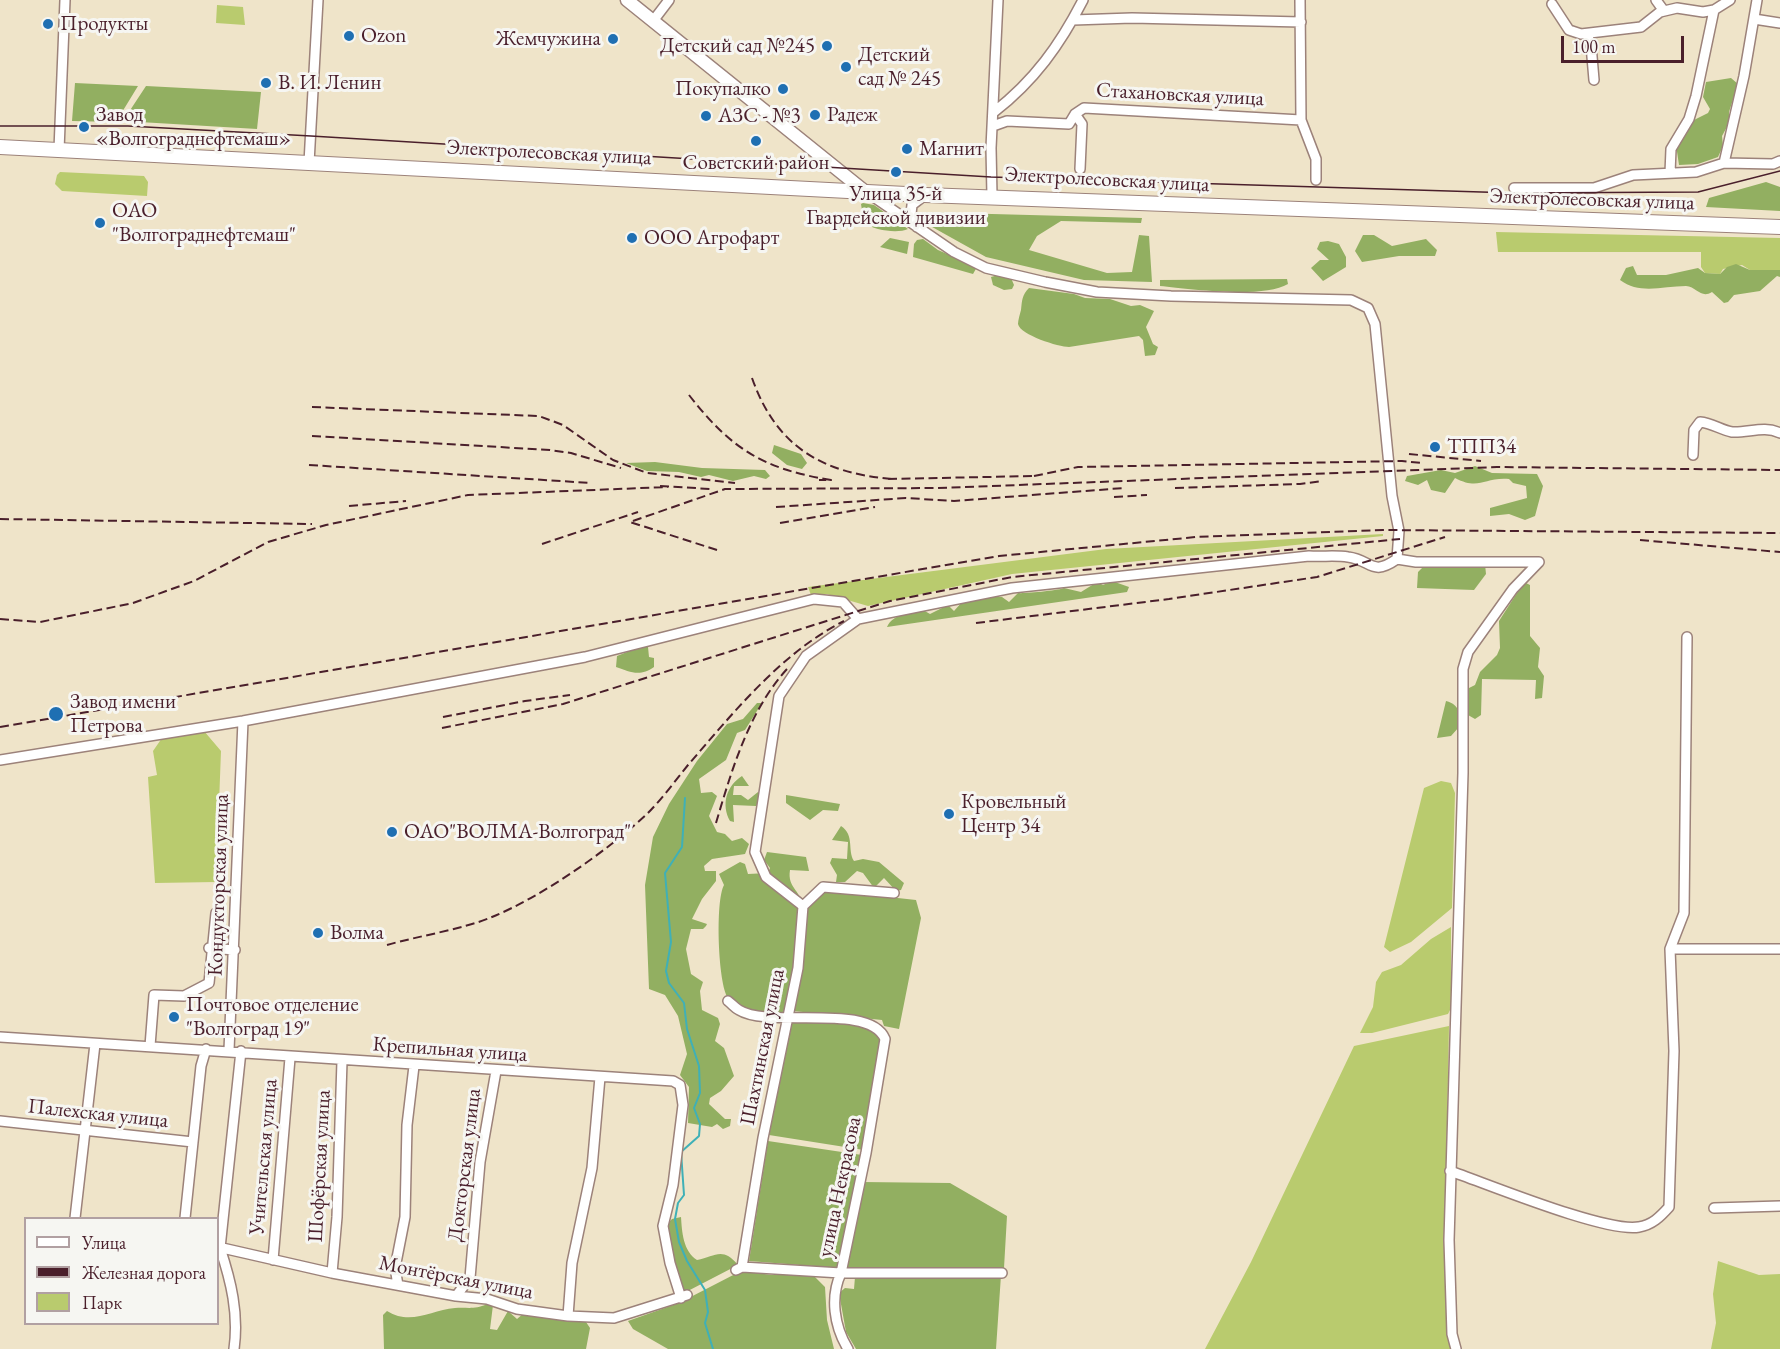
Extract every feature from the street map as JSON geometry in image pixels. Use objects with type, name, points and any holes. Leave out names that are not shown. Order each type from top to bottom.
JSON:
[{"type":"main road","name":"Электролесовская улица","points":[[0,147],[926,195],[1489,218],[1780,227]]},
{"type":"street","points":[[59,150],[65,0]]},
{"type":"street","points":[[309,163],[318,0]]},
{"type":"street","points":[[627,0],[863,190],[954,252],[986,268],[1097,292],[1314,301],[1351,300],[1368,308],[1375,324],[1389,466],[1399,531],[1397,559]]},
{"type":"street","points":[[653,21],[669,0]]},
{"type":"street","points":[[992,196],[998,0]]},
{"type":"street","points":[[994,112],[1018,94],[1046,63],[1083,0]]},
{"type":"street","points":[[1300,0],[1301,120],[1316,159],[1316,180]]},
{"type":"street","points":[[1656,0],[1664,11]]},
{"type":"street","points":[[1552,4],[1569,30],[1587,34],[1641,27],[1664,11],[1677,8],[1703,12],[1714,10],[1730,0]]},
{"type":"street","points":[[1724,163],[1757,0]]},
{"type":"street","points":[[1670,174],[1671,149],[1689,118],[1696,96],[1704,48],[1714,10]]},
{"type":"street","points":[[1073,20],[1132,18],[1301,22]]},
{"type":"street","points":[[1754,19],[1780,22]]},
{"type":"street","points":[[1587,34],[1591,45],[1594,80]]},
{"type":"street","name":"Стахановская улица","points":[[993,126],[1007,121],[1069,124],[1084,108],[1301,120]]},
{"type":"street","points":[[1076,114],[1082,124],[1080,169]]},
{"type":"street","points":[[1514,188],[1594,188],[1633,175],[1696,172],[1724,163],[1773,164],[1780,161]]},
{"type":"street","points":[[917,227],[911,214],[912,205],[926,195]]},
{"type":"street","points":[[1693,455],[1694,430],[1700,422],[1710,422],[1730,432],[1771,428],[1780,433]]},
{"type":"street","points":[[894,893],[823,887],[803,906],[766,877],[754,852],[779,696],[806,656],[858,619],[1012,588],[1309,556],[1351,557],[1369,567],[1385,567],[1397,559],[1416,562],[1539,562],[1513,589],[1474,643],[1463,669],[1463,773],[1449,1240],[1452,1334],[1456,1349]]},
{"type":"street","points":[[0,760],[243,721],[585,657],[814,599],[843,602],[858,619]]},
{"type":"street","points":[[1450,1171],[1606,1225],[1638,1227],[1657,1220],[1669,1207],[1674,1051],[1671,949],[1684,913],[1687,637]]},
{"type":"street","name":"Кондукторская улица","points":[[229,1050],[243,721]]},
{"type":"street","name":"Шахтинская улица","points":[[803,906],[798,968],[739,1269],[841,1272]]},
{"type":"street","points":[[150,1046],[154,995],[184,996],[209,983],[216,913]]},
{"type":"street","points":[[211,948],[235,950]]},
{"type":"street","points":[[1671,949],[1780,949]]},
{"type":"street","points":[[728,1001],[740,1012],[766,1017],[787,1016]]},
{"type":"street","name":"улица Некрасова","points":[[787,1016],[868,1022],[881,1029],[885,1039],[879,1084],[841,1272],[834,1287],[834,1310],[848,1349]]},
{"type":"street","name":"Крепильная улица","points":[[0,1037],[229,1050],[290,1058],[600,1077],[656,1078],[674,1081],[680,1085],[683,1105],[673,1185],[663,1226],[684,1297]]},
{"type":"street","points":[[75,1217],[83,1130],[95,1044]]},
{"type":"street","points":[[185,1217],[201,1066],[206,1049]]},
{"type":"street","points":[[234,1349],[237,1326],[230,1276],[219,1248],[241,1051]]},
{"type":"street","name":"Учительская улица","points":[[273,1260],[290,1058]]},
{"type":"street","name":"Шофёрская улица","points":[[332,1273],[337,1217],[342,1061]]},
{"type":"street","points":[[398,1285],[395,1268],[405,1217],[407,1125],[414,1066]]},
{"type":"street","name":"Докторская улица","points":[[456,1296],[470,1278],[480,1162],[496,1071]]},
{"type":"street","points":[[568,1316],[572,1263],[592,1168],[600,1077]]},
{"type":"street","name":"Палехская улица","points":[[0,1121],[193,1142]]},
{"type":"street","points":[[1714,1208],[1780,1206]]},
{"type":"street","name":"Монтёрская улица","points":[[219,1248],[332,1273],[456,1296],[487,1299],[517,1309],[568,1316],[614,1318],[684,1297]]},
{"type":"street","points":[[841,1272],[1002,1273]]},
{"type":"green space","points":[[217,5],[243,7],[245,25],[216,23]]},
{"type":"green space","points":[[1731,78],[1738,84],[1729,112],[1729,123],[1722,136],[1723,146],[1718,157],[1698,164],[1679,165],[1676,145],[1690,122],[1708,113],[1710,109],[1703,97],[1706,82]]},
{"type":"green space","points":[[75,83],[138,86],[116,122],[72,121]]},
{"type":"green space","points":[[146,86],[261,92],[257,129],[123,121]]},
{"type":"green space","points":[[60,172],[144,176],[148,182],[147,196],[62,191],[55,184]]},
{"type":"green space","points":[[1766,182],[1780,187],[1780,211],[1706,207],[1709,198]]},
{"type":"green space","points":[[861,204],[874,205],[908,229],[886,230],[864,223]]},
{"type":"green space","points":[[917,212],[1142,218],[1141,223],[1061,221],[1037,236],[1029,250],[1107,273],[1132,272],[1139,235],[1149,236],[1152,282],[1084,280],[986,257],[916,218]]},
{"type":"green space","points":[[1496,232],[1780,238],[1780,270],[1750,270],[1742,265],[1723,269],[1720,274],[1705,273],[1701,267],[1701,252],[1498,252]]},
{"type":"green space","points":[[1363,235],[1374,235],[1392,246],[1426,239],[1437,250],[1435,256],[1399,256],[1362,262],[1355,251]]},
{"type":"green space","points":[[890,238],[909,242],[907,254],[880,247]]},
{"type":"green space","points":[[923,239],[938,250],[977,267],[973,274],[913,257],[914,244],[917,240]]},
{"type":"green space","points":[[1328,241],[1339,244],[1346,257],[1346,267],[1323,281],[1311,268],[1320,260],[1329,260],[1317,249],[1320,242]]},
{"type":"green space","points":[[1736,264],[1750,270],[1780,270],[1780,277],[1777,276],[1760,291],[1734,295],[1724,303],[1712,292],[1705,294],[1686,286],[1652,289],[1628,285],[1620,280],[1626,268],[1633,266],[1637,275],[1666,275],[1698,268],[1705,273],[1720,274],[1727,267]]},
{"type":"green space","points":[[998,275],[1011,278],[1014,285],[1012,289],[1004,290],[993,285],[991,277]]},
{"type":"green space","points":[[1287,279],[1288,284],[1277,289],[1244,292],[1160,286],[1160,280]]},
{"type":"green space","points":[[1029,288],[1074,294],[1085,298],[1110,299],[1131,306],[1140,305],[1154,311],[1146,327],[1153,344],[1158,347],[1155,355],[1145,356],[1143,340],[1139,336],[1069,347],[1049,343],[1032,336],[1018,324],[1023,298]]},
{"type":"green space","points":[[774,445],[801,454],[807,463],[802,469],[787,465],[772,453]]},
{"type":"green space","points":[[655,462],[702,468],[765,470],[770,476],[766,479],[754,476],[733,481],[709,475],[701,477],[679,472],[647,471],[626,463]]},
{"type":"green space","points":[[1475,466],[1492,473],[1537,474],[1543,486],[1535,516],[1525,520],[1509,514],[1490,516],[1490,508],[1527,498],[1526,486],[1513,483],[1509,479],[1476,484],[1455,478],[1445,493],[1431,490],[1427,480],[1418,485],[1405,481],[1407,476],[1441,470],[1455,473]]},
{"type":"green space","points":[[1383,534],[1383,536],[1012,574],[868,606],[827,594],[811,595],[808,587],[1106,549]]},
{"type":"green space","points":[[1485,564],[1486,574],[1474,590],[1417,588],[1418,572],[1424,566]]},
{"type":"green space","points":[[1112,581],[1129,587],[1127,592],[887,627],[893,619],[902,614],[923,610],[930,614],[948,605],[954,611],[962,602],[989,597],[1002,597],[1009,602],[1018,593],[1064,588],[1081,592],[1097,582],[1103,585]]},
{"type":"green space","points":[[1524,582],[1530,585],[1530,636],[1540,648],[1538,667],[1544,676],[1542,698],[1535,699],[1536,680],[1482,679],[1481,715],[1475,719],[1468,715],[1469,688],[1475,685],[1480,672],[1497,655],[1500,648],[1499,621]]},
{"type":"green space","points":[[642,646],[648,647],[649,657],[654,658],[654,667],[640,673],[616,667],[617,656]]},
{"type":"green space","points":[[1446,701],[1457,708],[1459,727],[1451,736],[1437,738]]},
{"type":"green space","points":[[757,703],[762,703],[745,730],[737,733],[726,760],[699,779],[701,793],[712,792],[717,796],[709,816],[717,832],[725,834],[732,841],[742,838],[749,844],[745,854],[712,859],[704,866],[705,871],[716,871],[716,881],[702,899],[692,919],[707,924],[703,929],[691,929],[686,949],[691,974],[703,982],[700,991],[702,1010],[718,1018],[720,1024],[715,1041],[724,1048],[734,1076],[721,1091],[710,1098],[709,1104],[725,1119],[731,1119],[730,1126],[723,1129],[717,1124],[712,1127],[688,1123],[689,1087],[680,1075],[687,1054],[678,1016],[665,995],[649,989],[645,885],[653,837],[669,804],[697,761],[727,724],[743,719]]},
{"type":"green space","points":[[204,731],[221,751],[216,882],[155,883],[148,777],[157,775],[153,751],[162,738]]},
{"type":"green space","points":[[742,776],[749,786],[734,786],[733,795],[741,795],[748,800],[758,792],[760,801],[756,806],[733,805],[734,822],[730,821],[727,815],[727,796],[732,785]]},
{"type":"green space","points":[[1441,781],[1451,783],[1455,793],[1452,908],[1411,942],[1390,952],[1384,947],[1424,788]]},
{"type":"green space","points":[[786,795],[840,804],[838,811],[823,810],[810,820],[786,803]]},
{"type":"green space","points":[[841,826],[848,834],[854,861],[863,859],[879,862],[904,883],[901,890],[896,891],[884,878],[874,888],[863,873],[857,871],[845,882],[836,882],[837,875],[830,863],[832,858],[847,859],[848,842],[832,840]]},
{"type":"green space","points":[[767,852],[806,857],[809,871],[790,870],[790,881],[800,899],[801,918],[796,958],[784,1012],[747,1010],[733,1003],[725,990],[720,960],[719,907],[724,885],[719,874],[740,862],[745,864],[748,874],[768,873],[770,868],[764,860]]},
{"type":"green space","points":[[825,890],[916,900],[921,918],[899,1029],[884,1026],[882,1020],[793,1011],[807,907]]},
{"type":"green space","points":[[1451,927],[1451,1008],[1448,1014],[1372,1033],[1360,1033],[1373,1007],[1376,982],[1382,972],[1401,965],[1431,939]]},
{"type":"green space","points":[[793,1019],[865,1026],[878,1032],[881,1044],[864,1150],[769,1135]]},
{"type":"green space","points":[[1449,1026],[1445,1233],[1450,1349],[1205,1349],[1251,1262],[1354,1046]]},
{"type":"green space","points":[[768,1141],[862,1155],[838,1268],[749,1261]]},
{"type":"green space","points":[[862,1182],[950,1183],[1007,1216],[1004,1268],[847,1268]]},
{"type":"green space","points":[[681,1217],[684,1241],[692,1256],[697,1260],[723,1254],[738,1265],[684,1293],[673,1261],[667,1224],[672,1219]]},
{"type":"green space","points":[[1718,1261],[1759,1275],[1780,1274],[1780,1349],[1711,1349],[1716,1323],[1713,1294]]},
{"type":"green space","points":[[741,1271],[772,1275],[812,1274],[825,1287],[827,1320],[834,1349],[668,1349],[633,1329],[628,1321],[679,1303]]},
{"type":"green space","points":[[1001,1275],[996,1349],[856,1349],[846,1332],[839,1293],[845,1288],[854,1289],[855,1277]]},
{"type":"green space","points":[[487,1304],[493,1305],[490,1329],[497,1330],[508,1311],[517,1319],[524,1313],[584,1319],[590,1328],[586,1349],[384,1349],[383,1315],[387,1311],[404,1317],[413,1317],[446,1309],[475,1308]]},
{"type":"waterway","points":[[685,798],[682,847],[665,873],[671,942],[666,971],[669,983],[684,1003],[687,1029],[699,1066],[700,1093],[694,1108],[700,1124],[699,1136],[681,1152],[684,1195],[678,1203],[675,1219],[679,1242],[687,1261],[705,1290],[708,1312],[705,1323],[713,1349]]},
{"type":"tram line","points":[[0,126],[128,126],[991,177],[1514,193],[1698,192],[1780,171]]},
{"type":"railway","points":[[752,378],[774,422],[804,452],[844,470],[892,479]]},
{"type":"railway","points":[[689,395],[719,430],[750,454],[786,470],[831,480],[819,480]]},
{"type":"railway","points":[[312,407],[539,416],[563,425],[613,460],[647,473],[735,483]]},
{"type":"railway","points":[[312,436],[550,450],[571,453],[621,468]]},
{"type":"railway","points":[[1409,454],[1481,461]]},
{"type":"railway","points":[[1034,476],[1078,467],[1402,461],[1422,463]]},
{"type":"railway","points":[[309,465],[591,483]]},
{"type":"railway","points":[[717,550],[630,522],[725,489],[938,488],[1497,467],[1780,470]]},
{"type":"railway","points":[[888,479],[1035,476]]},
{"type":"railway","points":[[1175,488],[1300,484],[1322,481]]},
{"type":"railway","points":[[660,486],[711,489]]},
{"type":"railway","points":[[0,619],[40,622],[133,603],[194,581],[268,542],[326,525],[468,495],[668,487]]},
{"type":"railway","points":[[776,507],[906,498],[954,501],[1124,488]]},
{"type":"railway","points":[[1114,497],[1147,495]]},
{"type":"railway","points":[[349,506],[406,501]]},
{"type":"railway","points":[[780,523],[875,507]]},
{"type":"railway","points":[[542,544],[638,512]]},
{"type":"railway","points":[[0,519],[312,524]]},
{"type":"railway","points":[[0,727],[999,556],[1196,537],[1383,530],[1780,533]]},
{"type":"railway","points":[[976,623],[1169,599],[1317,577],[1445,537]]},
{"type":"railway","points":[[442,728],[563,704],[890,601],[1012,577],[1400,539]]},
{"type":"railway","points":[[1640,540],[1780,552]]},
{"type":"railway","points":[[387,945],[492,917],[574,872],[647,814],[723,725],[779,667],[821,634],[844,621]]},
{"type":"railway","points":[[716,823],[735,762],[752,722],[762,703],[787,669]]},
{"type":"railway","points":[[443,717],[570,695]]},
{"type":"place","name":"Продукты","points":[[48,24]]},
{"type":"place","name":"Ozon","points":[[349,36]]},
{"type":"place","name":"Жемчужина","points":[[613,39]]},
{"type":"place","name":"Детский сад №245","points":[[827,46]]},
{"type":"place","name":"Детский сад № 245","points":[[846,67]]},
{"type":"place","name":"В. И. Ленин","points":[[266,83]]},
{"type":"place","name":"Покупалко","points":[[783,89]]},
{"type":"place","name":"Радеж","points":[[815,115]]},
{"type":"place","name":"АЗС - №3","points":[[706,116]]},
{"type":"place","name":"Завод «Волгограднефтемаш»","points":[[84,127]]},
{"type":"place","name":"Советский район","points":[[756,141]]},
{"type":"place","name":"Магнит","points":[[907,149]]},
{"type":"place","name":"Улица 35-й Гвардейской дивизии","points":[[896,172]]},
{"type":"place","name":"ОАО \"Волгограднефтемаш\"","points":[[100,223]]},
{"type":"place","name":"ООО Агрофарт","points":[[632,238]]},
{"type":"place","name":"ТПП34","points":[[1435,447]]},
{"type":"place","name":"Завод имени Петрова","points":[[56,714]]},
{"type":"place","name":"Кровельный Центр 34","points":[[949,814]]},
{"type":"place","name":"ОАО\"ВОЛМА-Волгоград\"","points":[[392,832]]},
{"type":"place","name":"Волма","points":[[318,933]]},
{"type":"place","name":"Почтовое отделение \"Волгоград 19\"","points":[[174,1017]]}]
